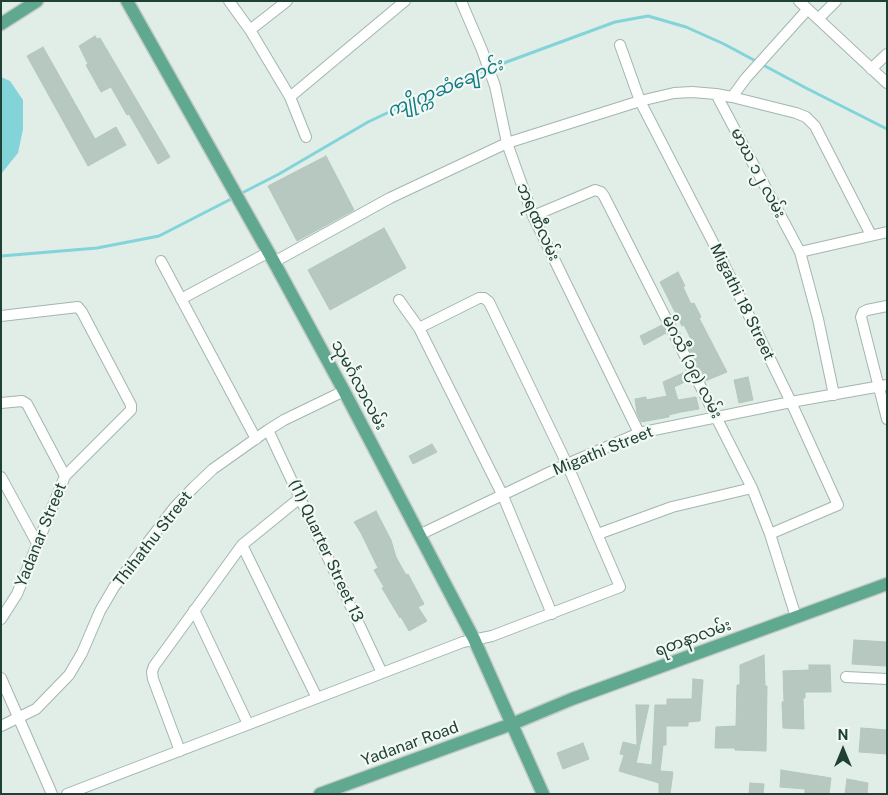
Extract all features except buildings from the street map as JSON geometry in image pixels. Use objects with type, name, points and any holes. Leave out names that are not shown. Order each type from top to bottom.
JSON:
[{"type":"main road","name":"သုမင်္ဂလာလမ်း","points":[[128,1],[344,391],[474,639],[543,794]]},
{"type":"main road","points":[[1,24],[29,3]]},
{"type":"main road","name":"ရတနာလမ်း","points":[[512,724],[572,699],[796,617],[885,588]]},
{"type":"main road","name":"Yadanar Road","points":[[327,792],[512,724]]},
{"type":"street","points":[[229,1],[250,30],[290,97],[306,137]]},
{"type":"street","points":[[250,30],[287,1]]},
{"type":"street","points":[[290,97],[405,1]]},
{"type":"street","name":"ဘရဏီလမ်း","points":[[461,1],[495,86],[507,144],[533,216],[639,433]]},
{"type":"street","points":[[799,1],[887,83]]},
{"type":"street","points":[[818,19],[836,1]]},
{"type":"street","points":[[732,97],[746,78],[807,10]]},
{"type":"street","name":"Migathi 18 Street","points":[[620,45],[640,101],[718,252],[791,402],[838,505],[770,534]]},
{"type":"street","points":[[871,69],[887,54]]},
{"type":"street","points":[[181,299],[507,144],[640,101],[692,92],[732,97],[806,117],[815,126],[871,235]]},
{"type":"street","name":"မာဃ ၁၂ လမ်း","points":[[716,94],[800,252],[818,319],[834,395]]},
{"type":"street","name":"မိဂသီ (၁၉) လမ်း","points":[[533,216],[595,190],[601,192],[752,488],[770,534],[796,617]]},
{"type":"street","points":[[800,252],[887,232]]},
{"type":"street","points":[[161,261],[256,439]]},
{"type":"street","points":[[67,794],[463,642],[492,636],[620,587],[567,464],[489,302],[484,298],[479,298],[419,328]]},
{"type":"street","points":[[399,300],[419,328],[502,496],[552,614]]},
{"type":"street","points":[[887,306],[863,312],[861,317],[883,386],[887,419]]},
{"type":"street","points":[[1,316],[78,307],[131,405],[131,410],[65,476],[27,404],[22,401],[1,403]]},
{"type":"street","name":"Migathi Street","points":[[419,535],[567,464],[639,433],[791,402],[883,386]]},
{"type":"street","name":"Thihathu Street","points":[[1,726],[36,709],[69,675],[114,588],[174,508],[213,469],[284,420],[344,391]]},
{"type":"street","name":"(11) Quarter Street 13","points":[[268,430],[382,673]]},
{"type":"street","name":"Yadanar Street","points":[[1,619],[17,594],[65,476]]},
{"type":"street","points":[[1,478],[38,545]]},
{"type":"street","points":[[598,534],[682,504],[752,488]]},
{"type":"street","points":[[180,751],[153,679],[152,672],[154,666],[242,545],[300,497]]},
{"type":"street","points":[[242,545],[317,698]]},
{"type":"street","points":[[194,610],[248,724]]},
{"type":"street","points":[[846,677],[887,679]]},
{"type":"street","points":[[1,678],[52,794]]},
{"type":"water","points":[[1,77],[10,81],[23,100],[23,129],[18,153],[1,174]]},
{"type":"waterway","name":"ကျိုက္ကဆံချောင်း","points":[[240,194],[279,174],[368,122],[455,81],[615,22],[648,16],[686,27],[724,44],[887,129]]},
{"type":"waterway","name":"ကျိုက္ကဆံချောင်း","points":[[1,256],[97,248],[159,236],[235,197]]}]
